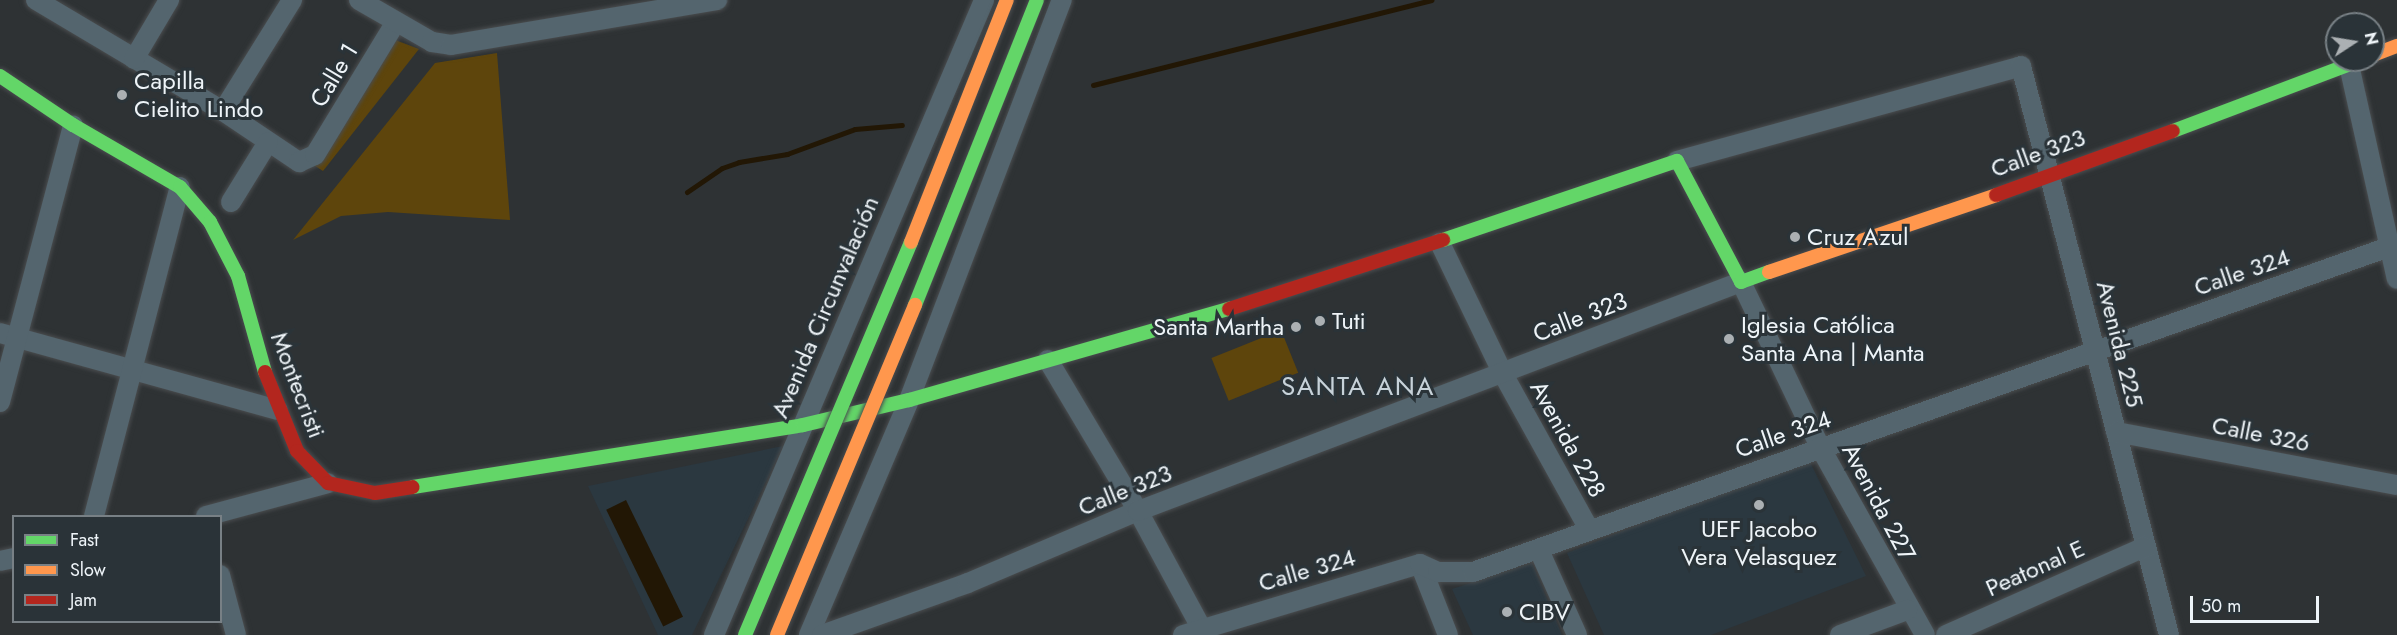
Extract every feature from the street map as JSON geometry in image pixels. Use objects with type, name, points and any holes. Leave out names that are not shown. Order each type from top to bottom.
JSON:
[{"type":"main road","points":[[745,635],[952,146],[1007,0]]},
{"type":"main road","points":[[777,635],[907,326],[1037,0]]},
{"type":"main road","name":"Calle 323","points":[[1741,282],[2050,177],[2328,72]]},
{"type":"main road","name":"Montecristi","points":[[0,76],[73,125],[180,187],[210,222],[238,276],[278,410],[297,451],[328,483]]},
{"type":"main road","points":[[328,483],[375,493],[438,486],[803,425],[909,400],[1315,284],[1677,160]]},
{"type":"main road","name":"Avenida 227","points":[[1677,160],[1741,282]]},
{"type":"street","points":[[36,0],[56,5],[134,59],[223,111],[268,142],[231,202]]},
{"type":"street","points":[[134,59],[169,0]]},
{"type":"street","points":[[223,111],[292,0]]},
{"type":"street","points":[[359,0],[432,42],[451,45],[717,0]]},
{"type":"street","name":"Avenida Circunvalación","points":[[714,635],[984,0]]},
{"type":"street","points":[[809,635],[909,400],[1062,0]]},
{"type":"street","name":"Calle 1","points":[[268,142],[299,162],[315,155],[396,21]]},
{"type":"street","name":"Avenida 225","points":[[1677,160],[2021,66],[2169,635]]},
{"type":"street","points":[[2357,72],[2394,245],[2397,279]]},
{"type":"street","points":[[0,402],[9,336],[73,125]]},
{"type":"street","points":[[94,515],[130,367],[180,187]]},
{"type":"street","name":"Avenida 228","points":[[1440,243],[1503,375],[1589,529]]},
{"type":"street","name":"Calle 324","points":[[1183,635],[1203,631],[1420,564],[1454,574],[1473,572],[2394,245]]},
{"type":"street","name":"Calle 323","points":[[822,635],[968,582],[1138,511],[1503,375],[1741,282]]},
{"type":"street","name":"Avenida 227","points":[[1741,282],[1820,447],[1907,610],[1925,635]]},
{"type":"street","points":[[9,336],[130,367],[278,410]]},
{"type":"street","points":[[1048,360],[1138,511],[1203,631]]},
{"type":"street","name":"Calle 326","points":[[2116,432],[2397,485]]},
{"type":"street","points":[[210,515],[328,483]]},
{"type":"street","name":"Peatonal E","points":[[1946,635],[2145,547]]},
{"type":"street","points":[[1539,550],[1577,635]]},
{"type":"street","points":[[1420,564],[1448,635]]},
{"type":"street","points":[[222,582],[236,635]]},
{"type":"street","points":[[1840,635],[1907,610]]},
{"type":"shaded area","points":[[390,38],[419,49],[323,171],[312,164]]},
{"type":"shaded area","points":[[497,53],[510,220],[388,212],[341,216],[293,240],[435,63]]},
{"type":"shaded area","points":[[1281,330],[1298,373],[1229,401],[1211,358]]},
{"type":"shaded area","points":[[783,446],[692,635],[658,635],[588,486]]},
{"type":"shaded area","name":"UEF Jacobo Vera Velasquez","points":[[1808,458],[1866,576],[1711,635],[1604,635],[1567,553]]},
{"type":"shaded area","points":[[626,500],[683,617],[663,626],[606,510]]},
{"type":"shaded area","name":"CIBV","points":[[1532,563],[1562,635],[1473,635],[1452,589]]},
{"type":"waterway","points":[[1093,85],[1431,0]]},
{"type":"waterway","points":[[687,192],[722,168],[739,162],[787,154],[855,129],[902,125]]},
{"type":"traffic: fast","points":[[915,305],[1037,0]]},
{"type":"traffic: fast","points":[[2173,131],[2329,72]]},
{"type":"traffic: fast","points":[[0,76],[73,125],[180,187],[210,222],[238,276],[265,372]]},
{"type":"traffic: fast","points":[[1443,240],[1677,161],[1741,282],[1769,272]]},
{"type":"traffic: fast","points":[[745,635],[911,242]]},
{"type":"traffic: fast","points":[[413,487],[803,425],[909,400],[1229,309]]},
{"type":"traffic: slow","points":[[911,242],[1007,0]]},
{"type":"traffic: slow","points":[[2385,50],[2397,46]]},
{"type":"traffic: slow","points":[[1769,272],[1996,195]]},
{"type":"traffic: slow","points":[[777,635],[915,305]]},
{"type":"traffic: jam","points":[[1996,195],[2173,131]]},
{"type":"traffic: jam","points":[[1229,309],[1443,240]]},
{"type":"traffic: jam","points":[[265,372],[297,451],[328,483],[375,493],[413,487]]},
{"type":"place","name":"Capilla Cielito Lindo","points":[[122,95]]},
{"type":"place","name":"Cruz Azul","points":[[1795,237]]},
{"type":"place","name":"Tuti","points":[[1320,321]]},
{"type":"place","name":"Santa Martha","points":[[1296,327]]},
{"type":"place","name":"Iglesia Católica Santa Ana | Manta","points":[[1729,339]]},
{"type":"place","name":"UEF Jacobo Vera Velasquez","points":[[1759,505]]},
{"type":"place","name":"CIBV","points":[[1507,612]]},
{"type":"district","name":"SANTA ANA","points":[[1358,387]]}]
